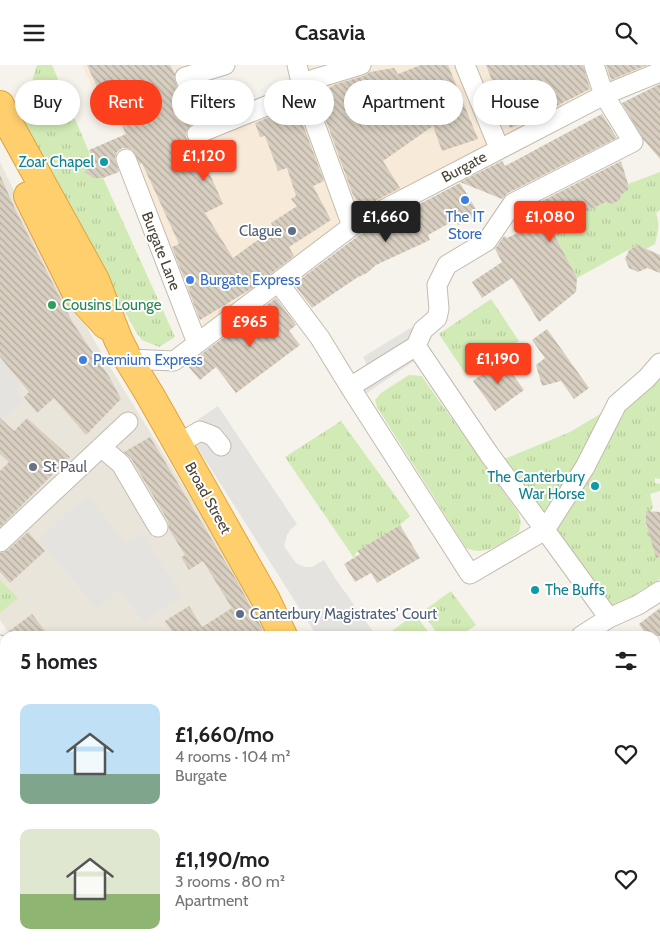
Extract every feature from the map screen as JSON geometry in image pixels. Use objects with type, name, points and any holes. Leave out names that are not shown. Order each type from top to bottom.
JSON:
[{"type":"highway","points":[[0,105],[95,280],[123,349]]},
{"type":"highway","points":[[0,141],[76,292],[123,349]]},
{"type":"highway","name":"Broad Street","points":[[123,349],[266,600],[281,631]]},
{"type":"highway","name":"Broad Street","points":[[266,600],[292,631]]},
{"type":"street","points":[[225,65],[185,77],[202,132],[264,99]]},
{"type":"street","points":[[300,80],[361,65]]},
{"type":"street","points":[[465,65],[499,148]]},
{"type":"street","points":[[350,387],[416,346],[423,330],[437,318],[439,309],[437,285],[447,265],[486,241],[513,203],[633,142],[609,102],[594,65]]},
{"type":"street","name":"Burgate","points":[[123,349],[174,361],[352,226],[499,148],[609,102],[660,72]]},
{"type":"street","points":[[316,125],[352,226]]},
{"type":"street","name":"Burgate Lane","points":[[126,159],[197,343]]},
{"type":"street","points":[[278,283],[320,338],[470,574],[545,530],[585,467],[617,404],[660,363]]},
{"type":"street","points":[[416,346],[489,454],[609,617]]},
{"type":"street","points":[[0,542],[128,422]]},
{"type":"street","points":[[178,444],[200,431],[213,436],[220,446]]},
{"type":"street","points":[[101,447],[121,464],[158,527]]},
{"type":"street","points":[[588,631],[609,617],[638,605],[660,591]]},
{"type":"shaded area","points":[[82,65],[193,65],[178,70],[182,80],[172,80],[172,125],[200,125],[205,138],[235,125],[254,125],[254,117],[264,112],[264,125],[307,125],[340,222],[301,258],[204,327],[118,125],[162,125],[162,80],[90,80],[90,82]]},
{"type":"shaded area","points":[[297,65],[660,65],[557,119],[557,80],[473,80],[473,125],[545,125],[352,226],[317,125],[334,125],[334,80],[302,80]]},
{"type":"shaded area","points":[[0,162],[41,247],[105,359],[215,537],[270,631],[8,631],[0,620]]},
{"type":"shaded area","points":[[412,327],[429,351],[364,395],[352,374],[367,365],[363,357]]},
{"type":"shaded area","points":[[0,359],[20,383],[16,390],[24,399],[0,420]]},
{"type":"shaded area","points":[[218,406],[297,524],[287,535],[284,546],[296,563],[305,567],[312,567],[324,560],[372,631],[314,631],[199,450],[187,427]]},
{"type":"shaded area","points":[[87,495],[126,544],[142,533],[181,595],[144,622],[119,590],[97,609],[39,539]]},
{"type":"green space","points":[[37,65],[52,65],[58,80],[32,80]]},
{"type":"green space","points":[[26,125],[78,125],[92,159],[86,170],[93,177],[103,178],[175,337],[159,347],[142,340],[62,196]]},
{"type":"green space","points":[[660,172],[660,210],[656,213],[658,228],[655,244],[646,249],[637,245],[577,278],[552,230],[574,228],[579,215],[606,202],[612,204],[620,200],[621,195],[628,190],[628,184]]},
{"type":"green space","points":[[491,299],[519,341],[467,376],[439,334]]},
{"type":"green space","points":[[660,363],[660,479],[655,478],[655,483],[660,484],[660,491],[650,494],[653,507],[650,512],[646,512],[646,515],[649,515],[649,524],[646,525],[647,528],[660,537],[660,579],[640,591],[619,608],[601,607],[489,454],[507,458],[570,432],[617,404]]},
{"type":"green space","points":[[409,375],[422,376],[518,512],[521,522],[519,532],[500,544],[481,551],[466,548],[377,407],[375,400],[381,393]]},
{"type":"green space","points":[[341,421],[410,516],[400,525],[357,551],[354,558],[285,457]]},
{"type":"green space","points":[[0,580],[18,598],[0,613]]},
{"type":"green space","points":[[451,591],[476,625],[467,631],[435,631],[422,612]]},
{"type":"green space","points":[[415,614],[427,631],[392,631]]},
{"type":"building","points":[[87,65],[170,65],[175,74],[175,80],[172,80],[172,125],[191,125],[186,132],[186,138],[191,143],[197,145],[223,204],[205,213],[233,258],[274,228],[271,223],[297,206],[291,199],[296,196],[287,168],[278,171],[265,136],[260,137],[255,123],[264,119],[264,125],[303,125],[324,181],[313,186],[331,220],[289,247],[294,256],[251,289],[200,320],[172,247],[179,244],[142,163],[140,164],[133,151],[128,148],[122,148],[117,152],[115,158],[119,172],[103,178],[93,178],[85,172],[92,159],[89,150],[126,134],[122,125],[162,125],[162,80],[94,80]]},
{"type":"building","points":[[421,65],[448,65],[454,80],[350,80],[370,72],[394,68],[398,74]]},
{"type":"building","points":[[486,65],[583,65],[590,89],[557,106],[557,80],[492,80]]},
{"type":"building","points":[[606,65],[647,65],[611,80]]},
{"type":"building","points":[[344,82],[344,125],[463,125],[463,102],[478,139],[442,151],[433,126],[383,161],[400,188],[362,208],[353,195],[328,125],[334,125],[334,85]]},
{"type":"building","points":[[660,84],[660,159],[643,139],[622,103]]},
{"type":"building","points":[[602,114],[617,138],[508,193],[502,199],[460,182],[502,161],[505,166]]},
{"type":"building","points":[[621,161],[628,190],[621,195],[620,200],[612,204],[606,202],[579,215],[574,228],[555,236],[577,278],[576,292],[539,322],[512,278],[482,298],[472,282],[502,262],[495,249],[504,236],[507,238],[522,231],[532,206]]},
{"type":"building","points":[[0,175],[16,211],[73,323],[110,378],[121,399],[86,435],[54,398],[37,413],[24,397],[29,392],[0,357]]},
{"type":"building","points":[[460,183],[479,214],[458,225],[455,220],[428,235],[430,240],[376,265],[367,273],[312,308],[294,284],[358,236]]},
{"type":"building","points":[[637,245],[660,255],[660,273],[647,268],[638,272],[629,268],[625,259],[629,250]]},
{"type":"building","points":[[276,298],[296,325],[289,331],[300,345],[236,393],[216,367],[200,380],[187,365]]},
{"type":"building","points":[[547,329],[589,388],[574,399],[561,381],[542,386],[536,365],[545,358],[532,340]]},
{"type":"building","points":[[502,360],[524,390],[495,411],[473,381]]},
{"type":"building","name":"St Paul","points":[[0,418],[14,431],[27,418],[70,457],[0,527],[0,471],[9,462],[0,454]]},
{"type":"building","points":[[150,437],[237,581],[263,631],[172,631],[165,621],[189,606],[202,627],[232,608],[203,561],[189,570],[181,557],[185,555],[169,529],[168,521],[131,458],[124,452]]},
{"type":"building","points":[[646,511],[660,512],[660,557],[656,558],[646,523]]},
{"type":"building","points":[[400,525],[420,558],[377,583],[371,573],[355,582],[344,564],[360,554],[357,551]]},
{"type":"building","points":[[28,532],[45,551],[10,583],[0,572],[0,553],[8,550]]},
{"type":"building","points":[[660,608],[660,631],[644,631],[639,624]]},
{"type":"building","points":[[32,614],[45,631],[9,631]]},
{"type":"place","name":"Zoar Chapel","points":[[104,162]]},
{"type":"place","name":"The IT Store","points":[[465,200]]},
{"type":"place","name":"Clague","points":[[292,231]]},
{"type":"place","name":"Burgate Express","points":[[190,280]]},
{"type":"place","name":"Cousins Lounge","points":[[52,305]]},
{"type":"place","name":"Premium Express","points":[[83,360]]},
{"type":"place","name":"St Paul","points":[[33,467]]},
{"type":"place","name":"The Canterbury War Horse","points":[[595,486]]},
{"type":"place","name":"The Buffs","points":[[535,590]]},
{"type":"place","name":"Canterbury Magistrates' Court","points":[[240,614]]}]
